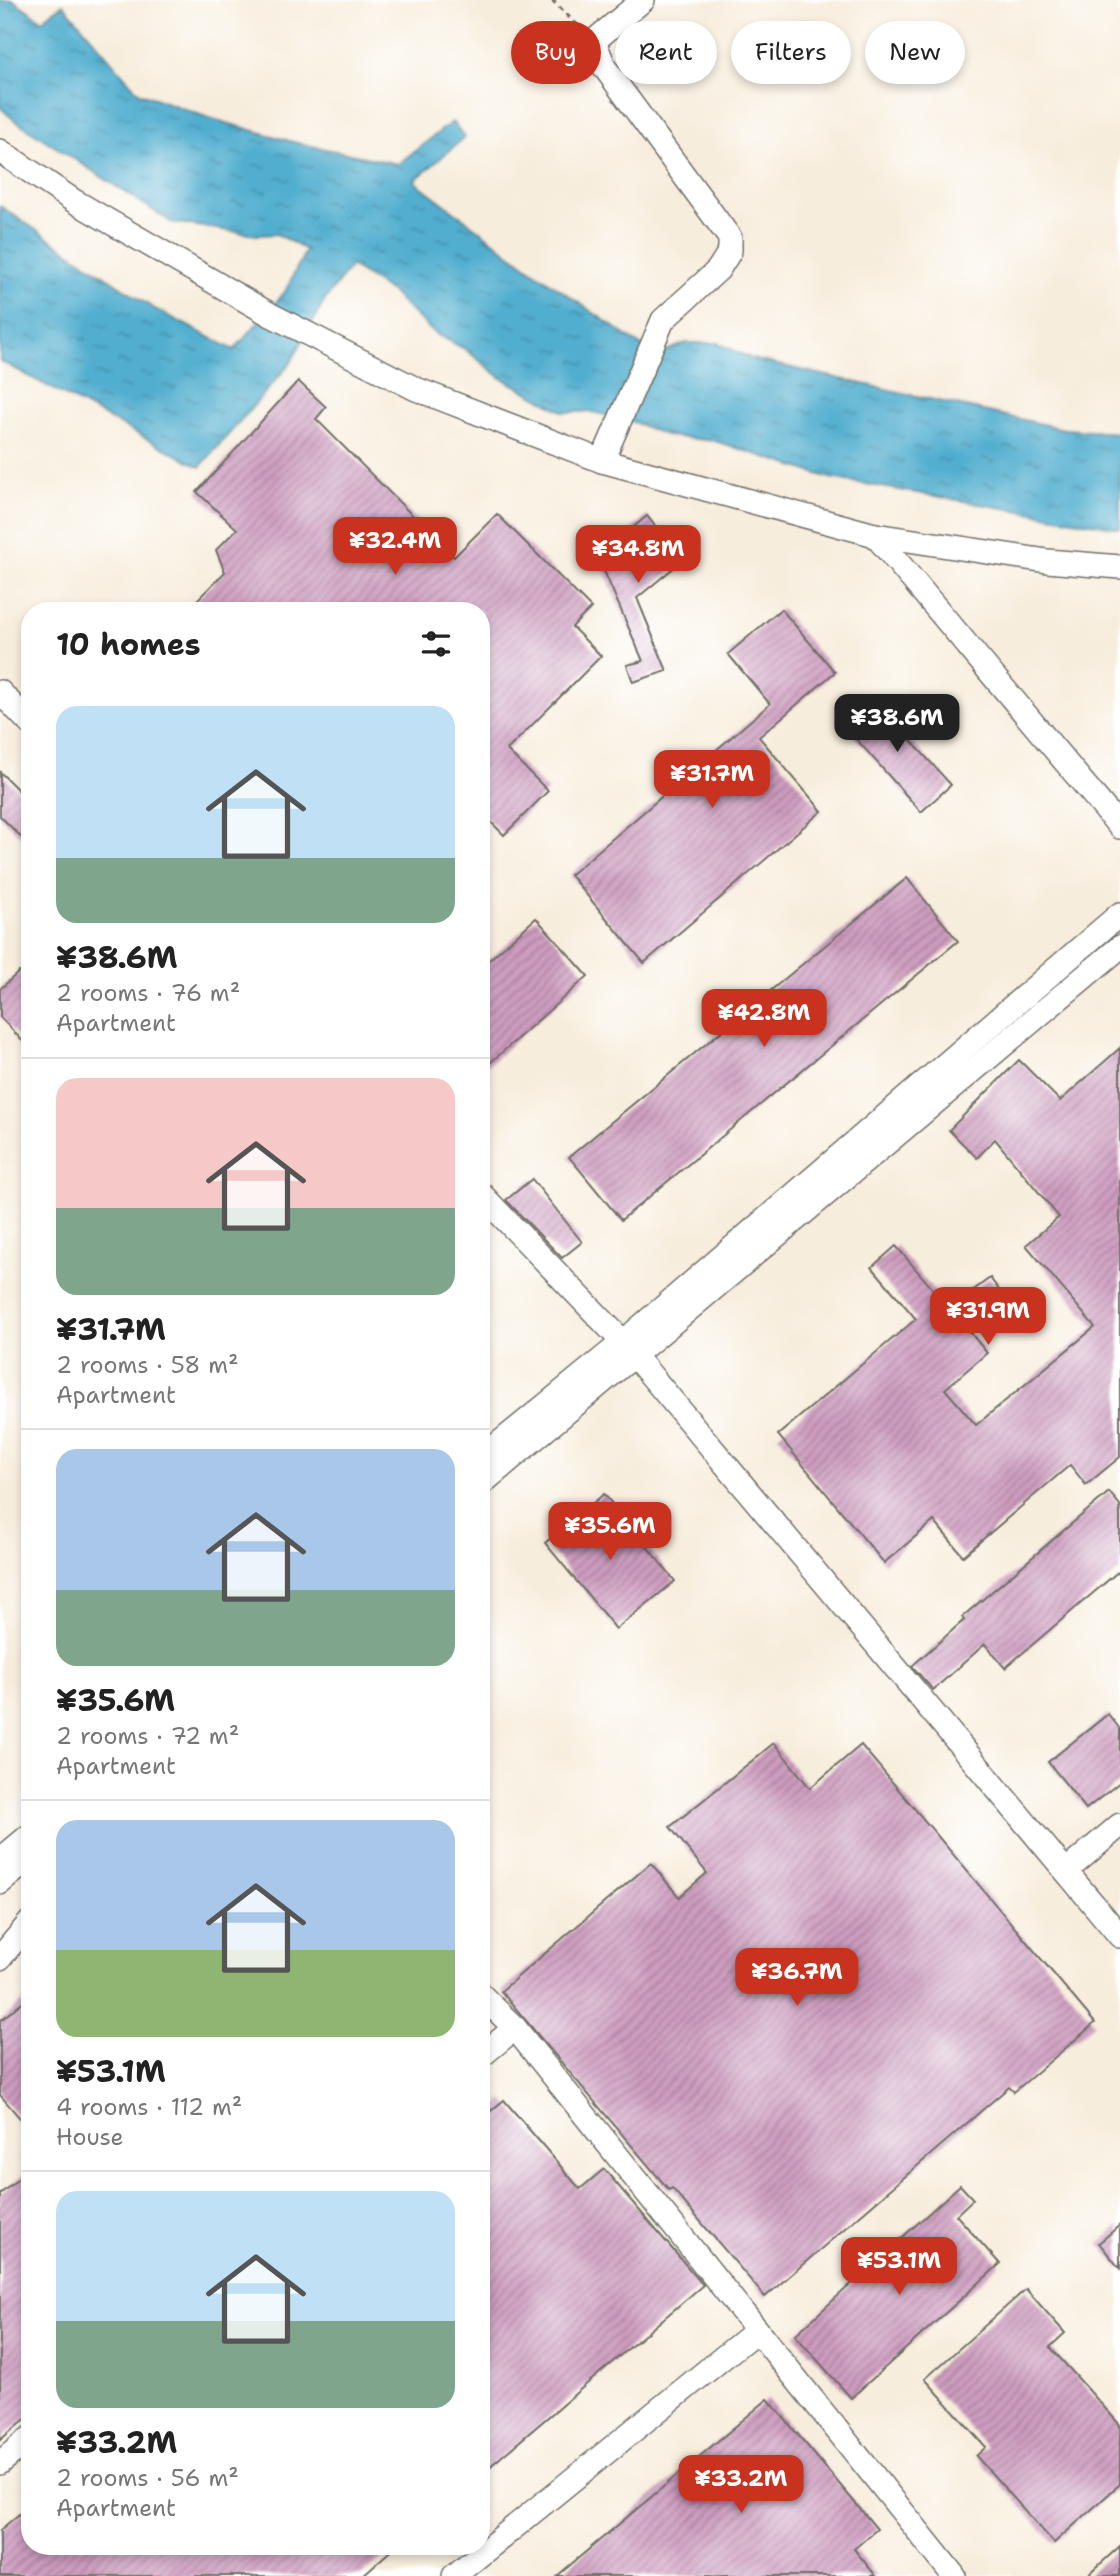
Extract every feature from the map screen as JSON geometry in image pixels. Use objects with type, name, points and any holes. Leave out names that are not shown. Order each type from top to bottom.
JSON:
[{"type":"street","points":[[601,35],[643,0]]},
{"type":"street","points":[[601,58],[605,68],[730,238],[730,251],[718,270],[663,320],[602,461]]},
{"type":"street","points":[[0,151],[74,201],[271,315],[416,389],[602,461],[876,535],[1047,561],[1120,566]]},
{"type":"street","points":[[876,535],[1120,827]]},
{"type":"street","points":[[0,692],[21,714]]},
{"type":"street","points":[[490,1476],[629,1349],[1120,914]]},
{"type":"street","points":[[490,1451],[629,1349],[1120,947]]},
{"type":"street","points":[[490,1203],[629,1349],[1120,1936]]},
{"type":"street","points":[[1066,1871],[1120,1825]]},
{"type":"street","points":[[0,1860],[21,1842]]},
{"type":"street","points":[[0,1883],[21,1866]]},
{"type":"street","points":[[0,1958],[21,1933]]},
{"type":"street","points":[[490,2004],[515,2028],[954,2576]]},
{"type":"street","points":[[490,2049],[515,2028]]},
{"type":"street","points":[[490,2547],[757,2330]]},
{"type":"street","points":[[0,2463],[21,2446]]},
{"type":"street","points":[[454,2576],[480,2555]]},
{"type":"path","points":[[552,0],[574,21]]},
{"type":"water","points":[[0,0],[13,0],[42,20],[63,4],[138,92],[206,117],[297,143],[398,164],[452,122],[465,137],[414,181],[529,268],[640,345],[664,352],[686,343],[718,343],[752,359],[1064,429],[1120,433],[1120,528],[830,478],[715,441],[667,436],[636,423],[593,412],[564,412],[500,377],[465,349],[434,333],[391,292],[351,266],[325,300],[290,364],[200,467],[0,361],[0,206],[153,308],[234,350],[285,292],[306,250],[277,234],[257,235],[171,222],[13,119],[0,107]]},
{"type":"building","points":[[298,381],[326,407],[316,419],[454,557],[497,514],[591,608],[572,627],[601,656],[507,750],[548,791],[504,835],[490,821],[490,602],[195,602],[225,572],[216,550],[237,529],[197,492]]},
{"type":"building","points":[[647,516],[683,560],[637,598],[667,671],[633,682],[627,665],[643,661],[592,543],[609,536],[613,544]]},
{"type":"building","points":[[781,609],[835,672],[759,737],[822,811],[644,963],[570,875],[770,704],[728,654]]},
{"type":"building","points":[[872,697],[951,785],[921,812],[842,723]]},
{"type":"building","points":[[0,772],[21,793],[21,837],[0,816]]},
{"type":"building","points":[[907,878],[958,941],[621,1220],[569,1157]]},
{"type":"building","points":[[536,918],[588,976],[490,1063],[490,959]]},
{"type":"building","points":[[19,972],[21,974],[21,1039],[0,1017],[0,989]]},
{"type":"building","points":[[1120,1048],[1120,1457],[1086,1485],[1070,1465],[963,1556],[934,1521],[884,1563],[778,1435],[916,1319],[872,1267],[896,1246],[949,1308],[990,1278],[1008,1302],[969,1331],[987,1353],[945,1389],[976,1425],[1095,1327],[1026,1245],[1059,1217],[995,1139],[977,1158],[949,1130],[1019,1060],[1060,1101]]},
{"type":"building","points":[[532,1179],[582,1242],[562,1258],[506,1200]]},
{"type":"building","points":[[1109,1492],[1120,1505],[1120,1570],[1005,1668],[985,1644],[933,1690],[912,1666],[964,1620],[962,1617]]},
{"type":"building","points":[[604,1494],[675,1581],[616,1629],[545,1543]]},
{"type":"building","points":[[1108,1714],[1120,1729],[1120,1782],[1086,1809],[1048,1762]]},
{"type":"building","points":[[774,1743],[810,1788],[861,1745],[1095,2023],[1014,2092],[1009,2087],[765,2297],[672,2188],[669,2190],[501,1991],[651,1863],[679,1897],[707,1873],[670,1827]]},
{"type":"building","points":[[21,2003],[21,2120],[0,2095],[0,2021]]},
{"type":"building","points":[[504,2100],[580,2189],[604,2169],[703,2285],[490,2466],[490,2112]]},
{"type":"building","points":[[21,2176],[21,2422],[0,2440],[0,2194]]},
{"type":"building","points":[[960,2185],[973,2199],[956,2215],[1000,2264],[851,2398],[795,2335]]},
{"type":"building","points":[[1120,2225],[1120,2269],[1099,2243]]},
{"type":"building","points":[[1026,2289],[1065,2333],[1050,2347],[1120,2425],[1120,2484],[1054,2543],[976,2456],[986,2447],[925,2379]]},
{"type":"building","points":[[768,2399],[877,2529],[854,2549],[876,2576],[557,2576]]},
{"type":"building","points":[[21,2512],[21,2555],[386,2555],[362,2576],[0,2576],[0,2530]]},
{"type":"building","points":[[1120,2546],[1120,2576],[1087,2576]]}]
